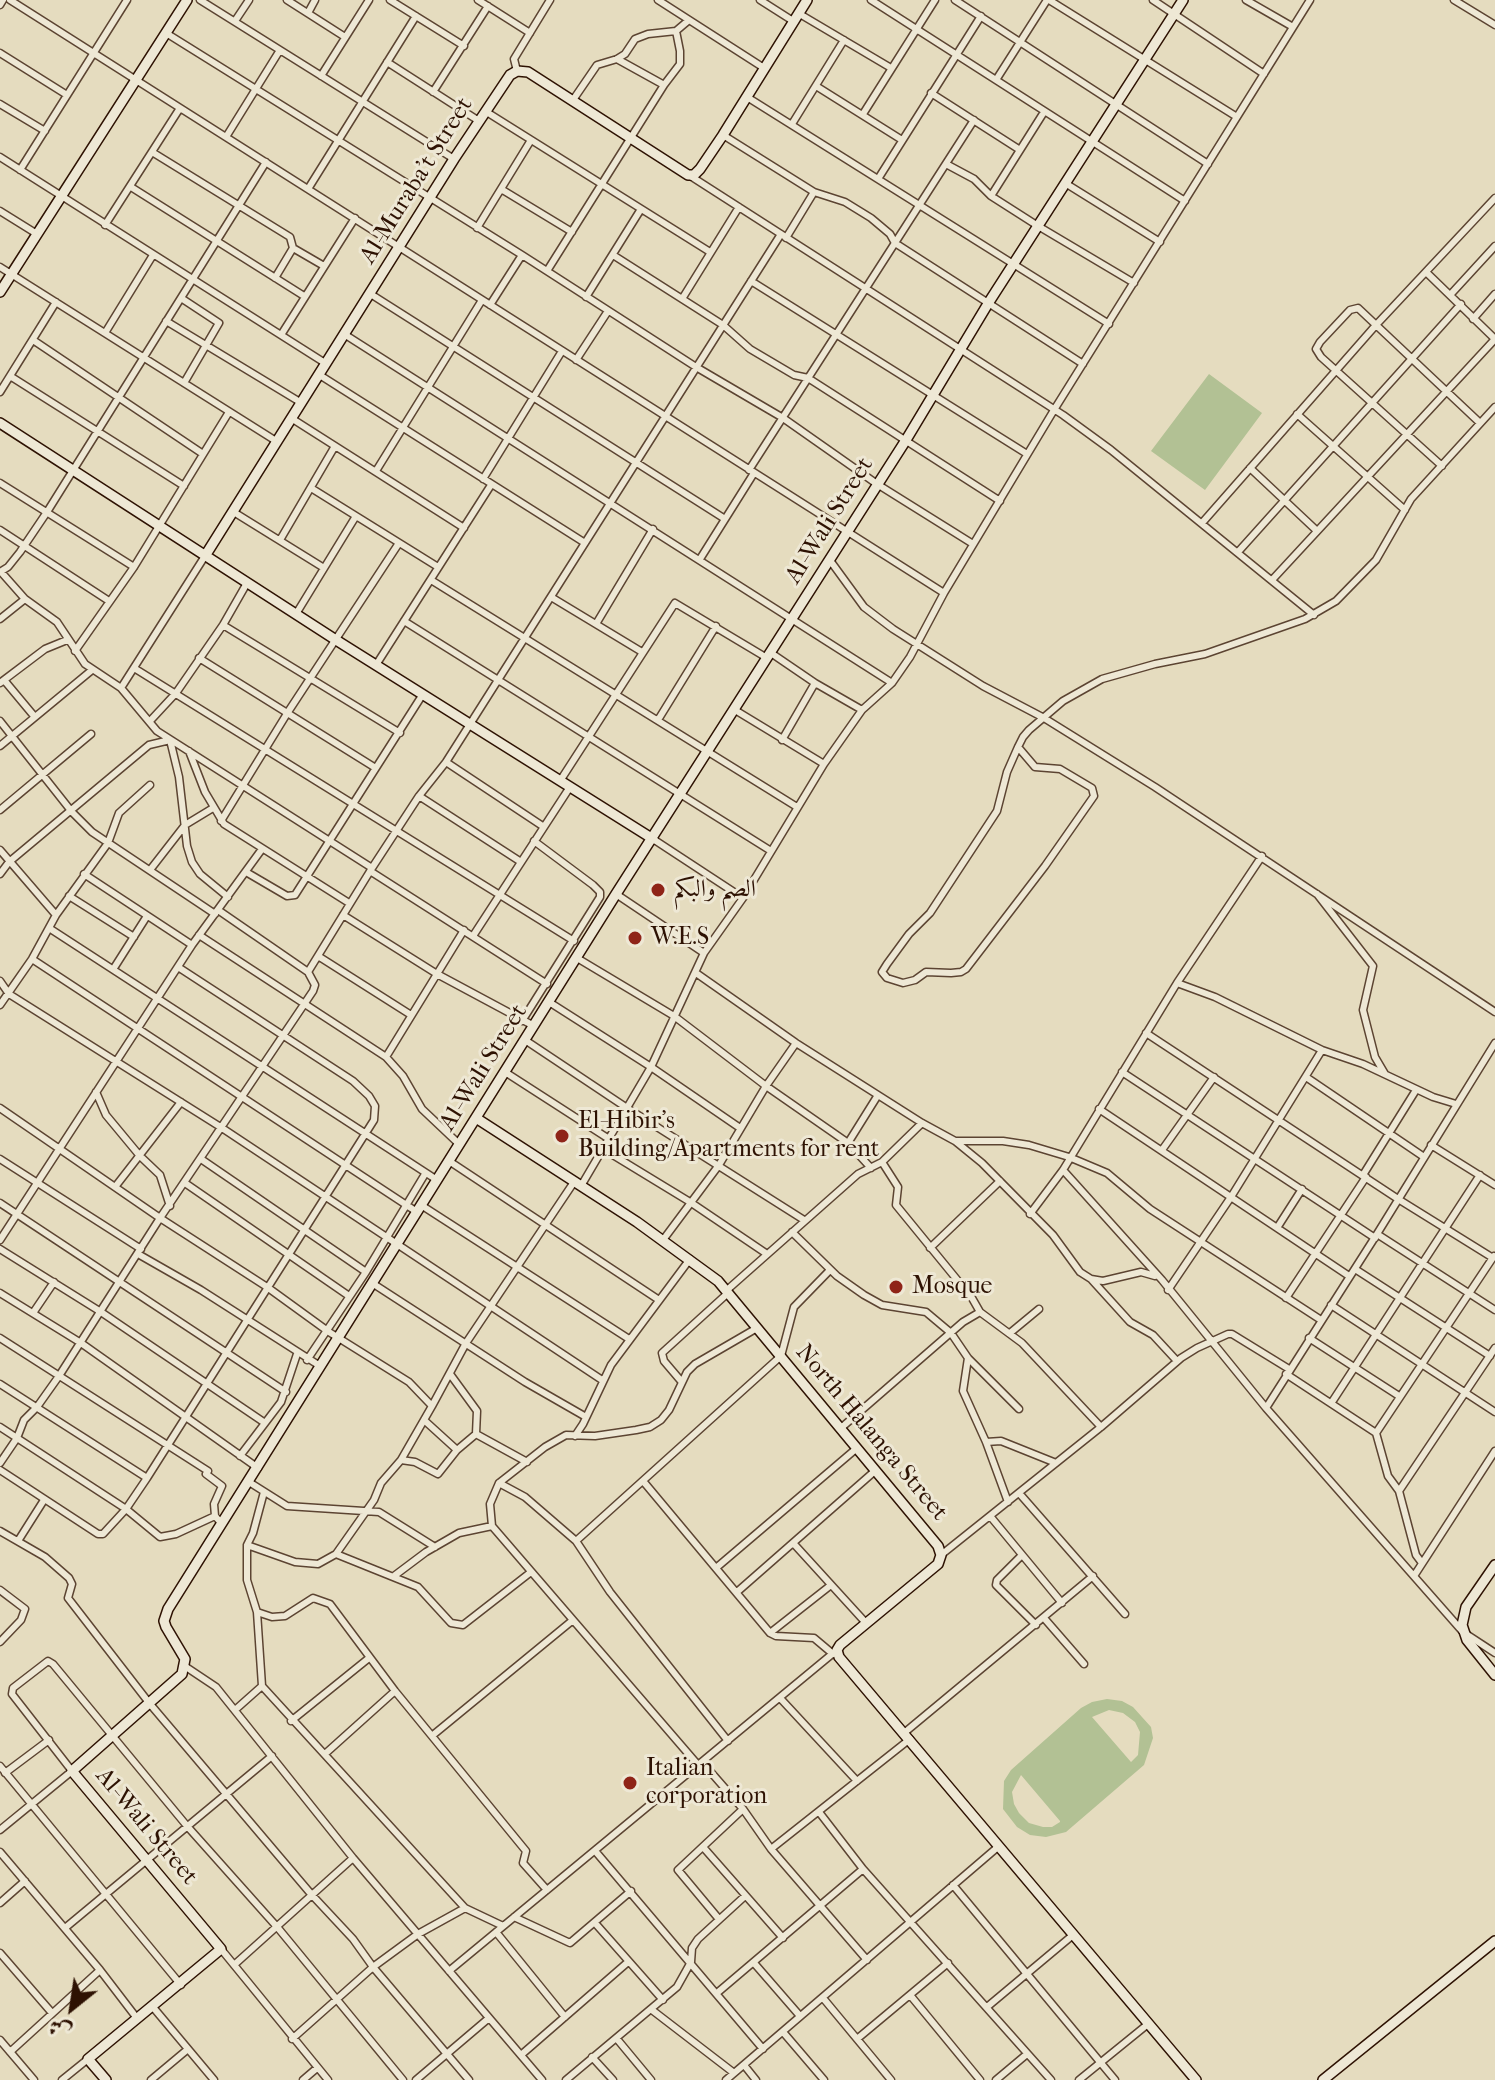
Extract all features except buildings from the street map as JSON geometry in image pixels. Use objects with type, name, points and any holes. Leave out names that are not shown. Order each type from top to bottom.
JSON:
[{"type":"street","points":[[10,0],[944,593]]},
{"type":"street","points":[[20,170],[127,0]]},
{"type":"street","points":[[0,292],[187,0]]},
{"type":"street","points":[[200,0],[454,159]]},
{"type":"street","points":[[235,21],[249,0]]},
{"type":"street","points":[[287,0],[345,37]]},
{"type":"street","points":[[308,13],[315,0]]},
{"type":"street","points":[[321,76],[369,0]]},
{"type":"street","points":[[390,0],[464,46]]},
{"type":"street","points":[[478,0],[530,33]]},
{"type":"street","points":[[550,0],[514,59],[517,71],[528,72],[573,100],[1054,410],[1111,450],[1314,615]]},
{"type":"street","points":[[658,0],[764,68]]},
{"type":"street","points":[[760,0],[844,40],[891,68]]},
{"type":"street","points":[[688,175],[694,175],[700,169],[807,0]]},
{"type":"street","points":[[871,0],[1185,201]]},
{"type":"street","points":[[863,114],[935,0]]},
{"type":"street","points":[[955,0],[1208,164]]},
{"type":"street","points":[[996,80],[1048,0],[1058,2],[1237,117]]},
{"type":"street","points":[[1153,0],[1264,74]]},
{"type":"street","name":"Al-Wali Street","points":[[221,1949],[72,1771],[179,1678],[186,1667],[182,1652],[166,1627],[165,1614],[218,1520],[258,1468],[320,1366],[332,1333],[372,1283],[397,1244],[525,1040],[528,1024],[549,1002],[906,440],[989,302],[1183,0]]},
{"type":"street","points":[[1246,0],[1293,27]]},
{"type":"street","points":[[247,1545],[295,1562],[318,1564],[336,1554],[365,1513],[381,1483],[401,1460],[466,1343],[546,1224],[603,1149],[651,1067],[704,953],[743,898],[824,764],[862,710],[892,683],[1027,454],[1310,0]]},
{"type":"street","points":[[1454,0],[1495,25]]},
{"type":"street","points":[[433,92],[488,6]]},
{"type":"street","points":[[308,189],[416,16]]},
{"type":"street","points":[[878,179],[981,16]]},
{"type":"street","points":[[573,100],[597,65],[625,54],[635,39],[648,34],[676,31],[689,20]]},
{"type":"street","points":[[547,271],[680,64],[676,31]]},
{"type":"street","points":[[166,33],[696,367],[783,418],[877,484],[973,544]]},
{"type":"street","points":[[792,124],[844,40]]},
{"type":"street","points":[[226,137],[280,50]]},
{"type":"street","points":[[0,53],[67,95]]},
{"type":"street","points":[[617,59],[664,85]]},
{"type":"street","points":[[387,62],[479,121]]},
{"type":"street","name":"Al-Muraba't Street","points":[[121,688],[454,159],[505,81],[517,71]]},
{"type":"street","points":[[816,86],[902,140]]},
{"type":"street","points":[[931,93],[1020,150]]},
{"type":"street","points":[[747,97],[1109,324]]},
{"type":"street","points":[[0,104],[45,131]]},
{"type":"street","points":[[105,225],[180,108]]},
{"type":"street","points":[[485,111],[710,252]]},
{"type":"street","points":[[991,196],[1044,112]]},
{"type":"street","points":[[700,559],[783,418],[974,120]]},
{"type":"street","points":[[723,135],[814,192],[845,202],[871,218],[890,234],[895,243],[1083,364]]},
{"type":"street","points":[[477,228],[531,140]]},
{"type":"street","points":[[152,152],[290,237],[293,248],[324,266]]},
{"type":"street","points":[[0,157],[325,363]]},
{"type":"street","points":[[266,162],[47,512],[20,552],[1,572],[25,599],[57,622],[75,651],[92,670],[121,688],[157,731],[547,984]]},
{"type":"street","points":[[946,164],[974,179],[991,196],[1038,226],[1134,283]]},
{"type":"street","points":[[1065,183],[1160,242]]},
{"type":"street","points":[[131,187],[304,296]]},
{"type":"street","points":[[501,189],[572,232]]},
{"type":"street","points":[[308,972],[419,796],[446,762],[751,281],[814,192]]},
{"type":"street","points":[[1202,523],[1376,325],[1495,198]]},
{"type":"street","points":[[682,299],[739,207]]},
{"type":"street","points":[[586,297],[641,209]]},
{"type":"street","points":[[0,211],[37,234]]},
{"type":"street","points":[[281,335],[355,218]]},
{"type":"street","points":[[1451,294],[1495,246]]},
{"type":"street","points":[[275,278],[293,248]]},
{"type":"street","points":[[105,333],[153,255]]},
{"type":"street","points":[[490,305],[522,255]]},
{"type":"street","points":[[613,255],[723,325],[750,349],[794,375],[808,378],[1000,501]]},
{"type":"street","points":[[0,267],[276,441]]},
{"type":"street","points":[[1272,580],[1495,339],[1426,272]]},
{"type":"street","points":[[751,281],[1027,454]]},
{"type":"street","points":[[369,293],[725,519]]},
{"type":"street","points":[[1473,319],[1495,294]]},
{"type":"street","points":[[181,298],[218,320],[217,328],[184,383]]},
{"type":"street","points":[[376,471],[482,300]]},
{"type":"street","points":[[0,392],[56,302]]},
{"type":"street","points":[[1238,552],[1461,304]]},
{"type":"street","points":[[1442,466],[1317,353],[1320,342],[1355,307],[1480,423]]},
{"type":"street","points":[[576,360],[608,311]]},
{"type":"street","points":[[166,321],[300,402]]},
{"type":"street","points":[[344,334],[892,683]]},
{"type":"street","points":[[33,340],[203,454]]},
{"type":"street","points":[[483,479],[562,351]]},
{"type":"street","points":[[318,374],[585,543]]},
{"type":"street","points":[[10,376],[184,486]]},
{"type":"street","points":[[1018,747],[1035,767],[1060,769],[1086,784],[1094,791],[1091,801],[966,969],[951,973],[926,972],[915,980],[903,983],[887,978],[882,972],[887,964],[909,934],[930,913],[997,811],[1007,772],[1018,747],[1023,737],[1063,701],[1111,676],[1205,654],[1314,615],[1336,601],[1376,560],[1405,510],[1495,407]]},
{"type":"street","points":[[75,651],[134,567],[229,412]]},
{"type":"street","points":[[1297,414],[1405,510]]},
{"type":"street","points":[[291,418],[464,528]]},
{"type":"street","points":[[0,423],[743,898]]},
{"type":"street","points":[[280,540],[335,446]]},
{"type":"street","points":[[1250,468],[1316,530]]},
{"type":"street","points":[[0,483],[134,567]]},
{"type":"street","points":[[376,665],[491,485]]},
{"type":"street","points":[[311,488],[438,567]]},
{"type":"street","points":[[232,511],[324,568]]},
{"type":"street","points":[[296,614],[356,516]]},
{"type":"street","points":[[596,624],[653,529]]},
{"type":"street","points":[[0,530],[109,601]]},
{"type":"street","points":[[221,821],[399,543]]},
{"type":"street","points":[[829,559],[864,607],[893,629],[983,686],[1044,718],[1262,856],[1495,1012]]},
{"type":"street","points":[[431,580],[797,807]]},
{"type":"street","points":[[150,721],[176,693],[223,625],[247,583]]},
{"type":"street","points":[[551,597],[642,652]]},
{"type":"street","points":[[0,619],[25,599]]},
{"type":"street","points":[[560,781],[675,603],[862,710]]},
{"type":"street","points":[[404,621],[771,851]]},
{"type":"street","points":[[223,625],[400,733]]},
{"type":"street","points":[[658,720],[716,626]]},
{"type":"street","points":[[34,716],[2,681],[45,649],[67,640]]},
{"type":"street","points":[[199,658],[374,767]]},
{"type":"street","points":[[134,668],[574,941]]},
{"type":"street","points":[[0,746],[92,670]]},
{"type":"street","points":[[782,740],[815,683]]},
{"type":"street","points":[[246,872],[291,897],[423,694]]},
{"type":"street","points":[[735,710],[824,764]]},
{"type":"street","points":[[0,721],[72,812],[92,832],[308,972],[315,985],[59,1376],[24,1420],[17,1438],[0,1463]]},
{"type":"street","points":[[0,810],[91,734]]},
{"type":"street","points":[[0,874],[9,862],[149,745],[170,740]]},
{"type":"street","points":[[170,740],[192,862],[200,874],[228,897]]},
{"type":"street","points":[[189,751],[221,821],[349,903]]},
{"type":"street","points":[[446,762],[544,827]]},
{"type":"street","points":[[0,1005],[32,959],[56,915],[108,843],[119,813],[150,785]]},
{"type":"street","points":[[473,936],[570,787]]},
{"type":"street","points":[[419,796],[521,862]]},
{"type":"street","points":[[150,870],[185,825],[213,808]]},
{"type":"street","points":[[343,915],[437,974],[528,1024],[547,984],[600,897],[600,892],[568,864],[534,841]]},
{"type":"street","points":[[0,1240],[192,945],[262,849]]},
{"type":"street","points":[[0,850],[56,915]]},
{"type":"street","points":[[1030,1214],[1063,1170],[1177,983],[1262,856]]},
{"type":"street","points":[[84,874],[192,945]]},
{"type":"street","points":[[1315,891],[1373,966],[1363,1010],[1375,1057],[1387,1076]]},
{"type":"street","points":[[616,894],[704,953]]},
{"type":"street","points":[[69,896],[134,937]]},
{"type":"street","points":[[114,968],[147,916]]},
{"type":"street","points":[[49,928],[437,1180]]},
{"type":"street","points":[[386,1057],[464,930]]},
{"type":"street","points":[[199,935],[386,1057],[403,1076],[422,1109],[459,1144]]},
{"type":"street","points":[[318,956],[411,1015]]},
{"type":"street","points":[[577,958],[674,1016],[848,1143],[871,1168]]},
{"type":"street","points":[[32,959],[406,1205],[419,1208],[629,1339]]},
{"type":"street","points":[[0,1470],[100,1535],[126,1509],[147,1478],[366,1135],[375,1115],[375,1106],[369,1096],[345,1075],[178,967]]},
{"type":"street","points":[[696,973],[796,1043],[955,1141],[1053,1235],[1080,1272],[1091,1279],[1130,1322],[1153,1335],[1177,1361]]},
{"type":"street","points":[[0,981],[9,994],[222,1128],[602,1380]]},
{"type":"street","points":[[1177,983],[1215,997],[1322,1050],[1456,1104]]},
{"type":"street","points":[[549,1002],[740,1128]]},
{"type":"street","points":[[1146,1033],[1398,1199],[1494,1256],[1376,1433]]},
{"type":"street","points":[[525,1040],[804,1220]]},
{"type":"street","points":[[663,1240],[719,1165],[766,1086],[796,1043]]},
{"type":"street","points":[[1266,1408],[1495,1043]]},
{"type":"street","points":[[1168,1290],[1231,1197],[1322,1050]]},
{"type":"street","points":[[505,1072],[609,1139]]},
{"type":"street","points":[[1122,1072],[1341,1216],[1423,1263],[1495,1310]]},
{"type":"street","points":[[1162,1150],[1214,1077]]},
{"type":"street","points":[[1306,1077],[1424,1157]]},
{"type":"street","points":[[1286,1298],[1341,1216],[1416,1090]]},
{"type":"street","points":[[96,1092],[102,1110],[160,1175],[170,1206]]},
{"type":"street","points":[[848,1143],[878,1095]]},
{"type":"street","points":[[115,1187],[181,1102]]},
{"type":"street","points":[[0,1108],[415,1386],[432,1406]]},
{"type":"street","points":[[1099,1109],[1349,1276]]},
{"type":"street","name":"North Halanga Street","points":[[476,1118],[663,1240],[728,1291],[938,1546],[941,1555],[936,1567],[835,1652]]},
{"type":"street","points":[[681,1381],[664,1361],[662,1353],[804,1220],[858,1174],[882,1162],[922,1123]]},
{"type":"street","points":[[955,1141],[1003,1141],[1029,1145],[1107,1173],[1150,1209],[1321,1320]]},
{"type":"street","points":[[1431,1145],[1495,1185]]},
{"type":"street","points":[[603,1149],[767,1254]]},
{"type":"street","points":[[0,1159],[297,1354],[320,1366]]},
{"type":"street","points":[[201,1159],[366,1272]]},
{"type":"street","points":[[449,1161],[659,1300]]},
{"type":"street","points":[[882,1162],[898,1187],[896,1205],[980,1312],[1010,1333],[1101,1427]]},
{"type":"street","points":[[1063,1170],[1162,1280],[1266,1408],[1463,1632],[1495,1675]]},
{"type":"street","points":[[307,1360],[332,1333],[349,1296],[425,1174]]},
{"type":"street","points":[[1332,1402],[1480,1175]]},
{"type":"street","points":[[930,1248],[1000,1181]]},
{"type":"street","points":[[185,1183],[349,1296]]},
{"type":"street","points":[[1277,1228],[1302,1189]]},
{"type":"street","points":[[0,1203],[227,1350],[286,1392]]},
{"type":"street","points":[[792,1232],[830,1270],[864,1295],[882,1305],[926,1312],[951,1333],[968,1358],[1019,1409]]},
{"type":"street","points":[[0,1249],[208,1382],[265,1423]]},
{"type":"street","points":[[574,1437],[602,1380],[690,1259]]},
{"type":"street","points":[[1355,1269],[1490,1356]]},
{"type":"street","points":[[576,1541],[781,1356],[794,1307],[830,1270]]},
{"type":"street","points":[[1091,1279],[1114,1280],[1141,1272],[1162,1280]]},
{"type":"street","points":[[33,1313],[54,1282]]},
{"type":"street","points":[[372,1283],[525,1382],[586,1417]]},
{"type":"street","points":[[0,1293],[81,1343],[258,1468]]},
{"type":"street","points":[[1331,1305],[1495,1412]]},
{"type":"street","points":[[1010,1333],[1039,1309]]},
{"type":"street","points":[[841,1428],[951,1333],[980,1312]]},
{"type":"street","points":[[757,1328],[695,1364],[681,1381],[669,1410],[650,1427],[574,1437],[566,1435],[545,1447],[499,1483],[490,1504],[492,1526],[743,1809],[771,1849],[867,1960]]},
{"type":"street","points":[[941,1555],[1101,1427],[1177,1361],[1232,1334],[1376,1433],[1388,1476],[1399,1491],[1416,1555],[1422,1563]]},
{"type":"street","points":[[0,1338],[166,1447],[208,1471],[206,1474],[222,1486],[215,1498],[218,1520],[164,1538],[126,1509],[0,1427]]},
{"type":"street","points":[[1309,1338],[1399,1396]]},
{"type":"street","points":[[1399,1491],[1495,1348]]},
{"type":"street","points":[[240,1456],[286,1392],[297,1354]]},
{"type":"street","points":[[968,1358],[963,1391],[1008,1502]]},
{"type":"street","points":[[401,1460],[415,1462],[438,1474],[457,1450],[476,1434],[477,1411],[450,1374]]},
{"type":"street","points":[[0,1384],[147,1478]]},
{"type":"street","points":[[424,1420],[457,1450]]},
{"type":"street","points":[[476,1434],[527,1462]]},
{"type":"street","points":[[986,1442],[1001,1441],[1056,1463]]},
{"type":"street","points":[[716,1568],[857,1448]]},
{"type":"street","points":[[1414,1576],[1492,1463],[1495,1451]]},
{"type":"street","points":[[737,1592],[876,1470]]},
{"type":"street","points":[[643,1481],[770,1633],[814,1638],[835,1652],[1196,2080]]},
{"type":"street","points":[[249,1482],[287,1506],[379,1512],[435,1547]]},
{"type":"street","points":[[499,1483],[525,1497],[576,1541],[610,1592],[728,1741]]},
{"type":"street","points":[[264,1492],[247,1545],[247,1580],[257,1612],[262,1686],[465,1908],[500,1929],[565,2017]]},
{"type":"street","points":[[1019,1493],[1125,1614]]},
{"type":"street","points":[[18,1541],[44,1500]]},
{"type":"street","points":[[990,1516],[1062,1603]]},
{"type":"street","points":[[394,1576],[459,1533],[492,1526]]},
{"type":"street","points":[[0,1531],[45,1557],[69,1578],[72,1584],[68,1598],[150,1704],[353,1939],[469,2080]]},
{"type":"street","points":[[794,1544],[866,1623]]},
{"type":"street","points":[[336,1554],[424,1591],[451,1623],[463,1625],[531,1572]]},
{"type":"street","points":[[1021,1556],[997,1580],[996,1585],[1036,1625]]},
{"type":"street","points":[[1463,1632],[1466,1607],[1495,1565]]},
{"type":"street","points":[[771,1849],[857,1781],[1093,1576]]},
{"type":"street","points":[[770,1633],[831,1585]]},
{"type":"street","points":[[0,1590],[25,1609],[21,1620],[1,1640]]},
{"type":"street","points":[[257,1612],[272,1617],[285,1616],[313,1598],[322,1600],[335,1611],[395,1691],[526,1851],[523,1863],[547,1890]]},
{"type":"street","points":[[1044,1618],[1084,1664]]},
{"type":"street","points":[[433,1735],[573,1620]]},
{"type":"street","points":[[1463,1632],[1495,1653]]},
{"type":"street","points":[[449,1971],[835,1652]]},
{"type":"street","points":[[291,1721],[369,1658]]},
{"type":"street","points":[[0,1830],[72,1771],[11,1691],[48,1661],[278,1928],[403,2080]]},
{"type":"street","points":[[186,1667],[208,1680],[235,1710],[353,1858],[542,2080]]},
{"type":"street","points":[[235,1710],[262,1686]]},
{"type":"street","points":[[326,1753],[395,1691]]},
{"type":"street","points":[[780,1698],[857,1781]]},
{"type":"street","points":[[49,1740],[3,1770],[181,1985]]},
{"type":"street","points":[[65,1928],[272,1756]]},
{"type":"street","points":[[718,1918],[679,1873],[679,1867],[743,1809]]},
{"type":"street","points":[[819,1812],[863,1869],[1051,2080]]},
{"type":"street","points":[[726,2080],[999,1846]]},
{"type":"street","points":[[703,1847],[783,1938]]},
{"type":"street","points":[[0,1852],[136,2017]]},
{"type":"street","points":[[596,1852],[763,2049]]},
{"type":"street","points":[[234,1965],[353,1858]]},
{"type":"street","points":[[717,1993],[863,1869]]},
{"type":"street","points":[[0,1903],[25,1881]]},
{"type":"street","points":[[953,1885],[1115,2080]]},
{"type":"street","points":[[514,1917],[570,1943],[631,1891]]},
{"type":"street","points":[[566,2080],[677,1987],[691,1962],[692,1948],[698,1939],[745,1896]]},
{"type":"street","points":[[292,2039],[373,1967],[418,1934],[465,1908]]},
{"type":"street","points":[[595,1923],[663,2000]]},
{"type":"street","points":[[987,2007],[1073,1935]]},
{"type":"street","points":[[1323,2080],[1495,1941]]},
{"type":"street","points":[[62,2080],[221,1949],[328,2080]]},
{"type":"street","points":[[0,1953],[52,2013]]},
{"type":"street","points":[[521,2055],[628,1962]]},
{"type":"street","points":[[754,1963],[800,2016]]},
{"type":"street","points":[[857,2039],[948,1963]]},
{"type":"street","points":[[10,2052],[100,1970]]},
{"type":"street","points":[[910,1995],[980,2080]]},
{"type":"street","points":[[823,1998],[891,2080]]},
{"type":"street","points":[[151,2005],[214,2080]]},
{"type":"street","points":[[652,2010],[734,2073]]},
{"type":"street","points":[[416,2080],[489,2018]]},
{"type":"street","points":[[1079,2080],[1148,2024]]},
{"type":"street","points":[[783,2032],[824,2080]]},
{"type":"street","points":[[617,2039],[651,2080]]},
{"type":"street","points":[[0,2040],[34,2080]]},
{"type":"street","points":[[151,2080],[188,2049]]},
{"type":"street","points":[[996,2080],[1027,2054]]},
{"type":"street","points":[[592,2057],[613,2080]]},
{"type":"street","points":[[88,2059],[106,2080]]},
{"type":"street","points":[[744,2065],[756,2080]]},
{"type":"street","points":[[303,2080],[317,2068]]},
{"type":"green space","points":[[1209,374],[1262,413],[1205,490],[1151,451]]},
{"type":"green space","points":[[1107,1699],[1122,1701],[1133,1707],[1151,1727],[1153,1738],[1144,1765],[1066,1832],[1046,1837],[1030,1835],[1017,1827],[1003,1809],[1004,1781],[1011,1770],[1081,1708]],"holes":[[[1109,1710],[1123,1713],[1135,1722],[1140,1732],[1138,1755],[1131,1762],[1092,1717]],[[1021,1775],[1060,1821],[1060,1822],[1052,1827],[1043,1827],[1029,1823],[1019,1813],[1012,1792]]]},
{"type":"place","name":"الصم والبكم","points":[[658,890]]},
{"type":"place","name":"W.E.S","points":[[635,938]]},
{"type":"place","name":"El-Hibir's Building/Apartments for rent","points":[[562,1136]]},
{"type":"place","name":"Mosque","points":[[896,1287]]},
{"type":"place","name":"Italian corporation","points":[[630,1783]]}]
